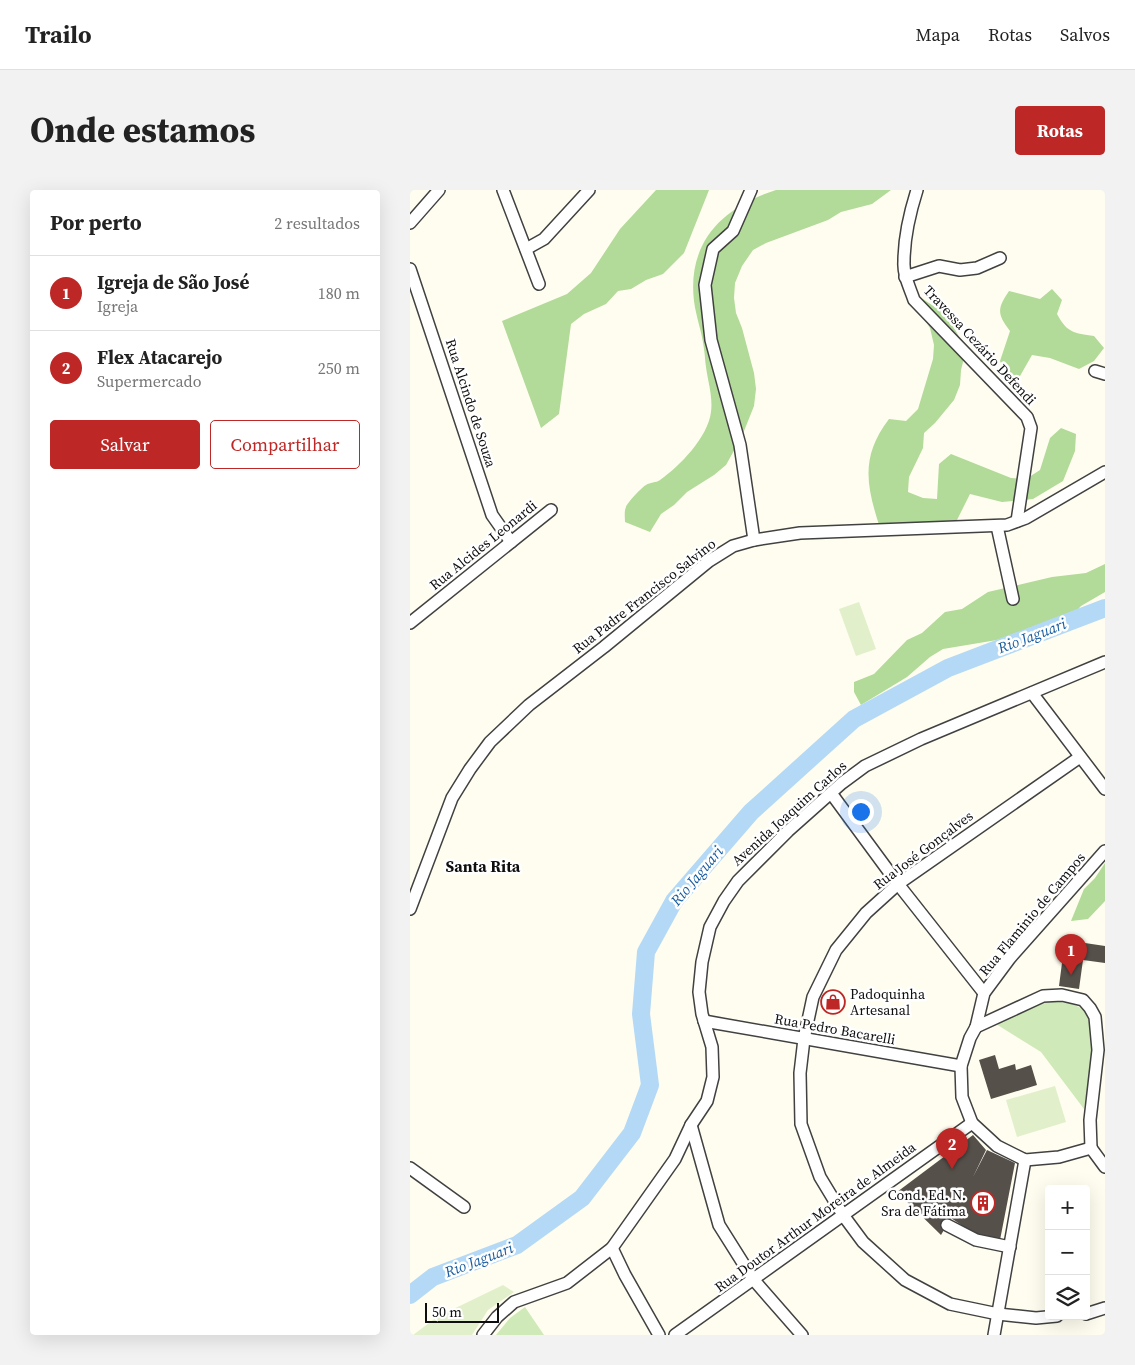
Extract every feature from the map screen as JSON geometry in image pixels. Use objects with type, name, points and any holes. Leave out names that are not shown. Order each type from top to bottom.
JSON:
[{"type":"street","points":[[410,223],[439,190]]},
{"type":"street","points":[[503,190],[540,284]]},
{"type":"street","points":[[526,249],[544,239],[589,190]]},
{"type":"street","points":[[751,190],[733,231],[714,249],[705,285],[711,340],[740,445],[754,540]]},
{"type":"street","name":"Travessa Cezário Defendi","points":[[917,190],[911,211],[903,263],[905,277],[914,300],[1027,417],[1031,428],[1017,521]]},
{"type":"street","points":[[905,277],[939,266],[960,270],[978,268],[1000,258]]},
{"type":"street","name":"Rua Alcindo de Souza","points":[[410,269],[492,515],[511,542]]},
{"type":"street","name":"Rua Padre Francisco Salvino","points":[[410,909],[452,798],[490,742],[529,705],[604,648],[709,561],[733,546],[754,540],[800,533],[1007,525],[1026,518],[1105,472]]},
{"type":"street","name":"Rua Alcides Leonardi","points":[[410,623],[551,510]]},
{"type":"street","points":[[997,526],[1013,599]]},
{"type":"street","name":"Avenida Joaquim Carlos","points":[[483,1335],[496,1317],[514,1302],[567,1283],[612,1248],[675,1159],[691,1125],[707,1101],[713,1077],[712,1047],[704,1022],[699,992],[702,962],[710,927],[724,900],[738,881],[788,831],[865,766],[921,739],[1105,662]]},
{"type":"street","points":[[1032,693],[1105,788]]},
{"type":"street","name":"Rua José Gonçalves","points":[[1045,1317],[998,1314],[950,1304],[905,1280],[863,1242],[843,1215],[820,1177],[802,1124],[800,1073],[804,1039],[813,998],[836,950],[866,913],[898,884],[1080,756]]},
{"type":"street","points":[[831,793],[898,884],[984,993]]},
{"type":"street","name":"Rua Flaminio de Campos","points":[[1025,1160],[997,1146],[972,1123],[962,1096],[960,1066],[976,1027],[984,993],[1010,958],[1105,851]]},
{"type":"street","points":[[976,1027],[1043,996],[1062,995],[1083,1000],[1095,1017],[1098,1050],[1090,1120],[1091,1148],[1105,1167]]},
{"type":"street","name":"Rua Pedro Bacarelli","points":[[704,1022],[960,1066]]},
{"type":"street","name":"Rua Doutor Arthur Moreira de Almeida","points":[[675,1335],[972,1123]]},
{"type":"street","points":[[691,1125],[719,1225],[753,1279],[802,1335]]},
{"type":"street","points":[[994,1335],[1025,1160],[1059,1157],[1091,1148]]},
{"type":"street","points":[[410,1168],[464,1207]]},
{"type":"street","points":[[947,1225],[976,1240],[1010,1247]]},
{"type":"street","points":[[612,1248],[625,1275],[660,1335]]},
{"type":"street","points":[[1090,1313],[1105,1308]]},
{"type":"green space","points":[[656,190],[709,190],[684,253],[663,274],[646,280],[631,289],[618,291],[606,304],[584,314],[571,324],[559,414],[541,428],[502,321],[567,294],[591,273],[620,229]]},
{"type":"green space","points":[[776,190],[891,190],[872,204],[841,212],[828,220],[766,243],[753,250],[742,266],[735,283],[734,298],[736,313],[754,373],[756,389],[754,406],[742,436],[726,465],[687,492],[674,505],[661,514],[650,532],[625,522],[625,509],[632,499],[644,486],[660,480],[684,459],[699,441],[709,422],[711,395],[694,301],[693,280],[696,261],[703,244],[712,230],[725,217],[757,197]]},
{"type":"green space","points":[[1052,289],[1062,300],[1057,314],[1064,325],[1076,333],[1094,336],[1104,348],[1094,361],[1079,369],[1050,358],[1032,355],[1016,383],[1007,376],[1000,361],[1010,331],[1001,316],[1002,302],[1009,291],[1040,299]]},
{"type":"green space","points":[[918,296],[946,314],[961,340],[965,354],[960,385],[954,400],[924,433],[923,448],[909,477],[908,492],[923,498],[937,499],[939,464],[951,454],[1011,478],[1026,479],[1040,470],[1050,438],[1061,428],[1076,434],[1075,451],[1063,481],[1033,499],[1002,502],[970,494],[955,524],[926,535],[881,531],[872,501],[868,474],[873,447],[879,433],[889,419],[906,421],[918,409],[933,359],[934,345],[930,328],[921,314]]},
{"type":"green space","points":[[1105,564],[1105,592],[1081,606],[1071,617],[997,640],[943,649],[930,657],[907,677],[861,705],[854,692],[854,682],[874,674],[907,640],[922,633],[945,612],[962,609],[988,592],[1052,577],[1086,573]]},
{"type":"green space","points":[[859,602],[876,649],[856,656],[839,609]]},
{"type":"green space","points":[[1105,863],[1105,901],[1088,919],[1071,921],[1084,889],[1095,878]]},
{"type":"green space","points":[[1046,999],[1075,1005],[1083,1010],[1088,1017],[1092,1042],[1084,1109],[1041,1052],[996,1024]]},
{"type":"green space","points":[[1055,1086],[1066,1122],[1017,1137],[1006,1100]]},
{"type":"green space","points":[[503,1285],[514,1292],[488,1310],[472,1335],[413,1335],[437,1317]]},
{"type":"green space","points":[[525,1307],[544,1335],[496,1335],[510,1318]]},
{"type":"building","points":[[1065,940],[1105,946],[1105,963],[1083,960],[1079,989],[1059,986]]},
{"type":"building","name":"Padoquinha Artesanal","points":[[826,992],[845,999],[840,1012],[821,1005]]},
{"type":"building","points":[[995,1055],[999,1069],[1015,1064],[1016,1070],[1031,1065],[1037,1085],[991,1099],[979,1060]]},
{"type":"building","points":[[973,1135],[986,1150],[973,1177],[987,1150],[1015,1163],[1000,1240],[979,1237],[951,1218],[941,1235],[897,1192]]},
{"type":"waterway","name":"Rio Jaguari","points":[[410,1295],[433,1277],[517,1245],[582,1198],[632,1133],[650,1085],[641,1014],[646,952],[674,901],[751,812],[854,719],[948,668],[1105,608]]},
{"type":"place","name":"Igreja de São José","points":[[1071,975]]},
{"type":"place","name":"Padoquinha Artesanal","points":[[833,1002]]},
{"type":"place","name":"Flex Atacarejo","points":[[952,1169]]},
{"type":"place","name":"Cond. Ed. N. Sra de Fátima","points":[[983,1203]]},
{"type":"district","name":"Santa Rita","points":[[483,866]]}]
